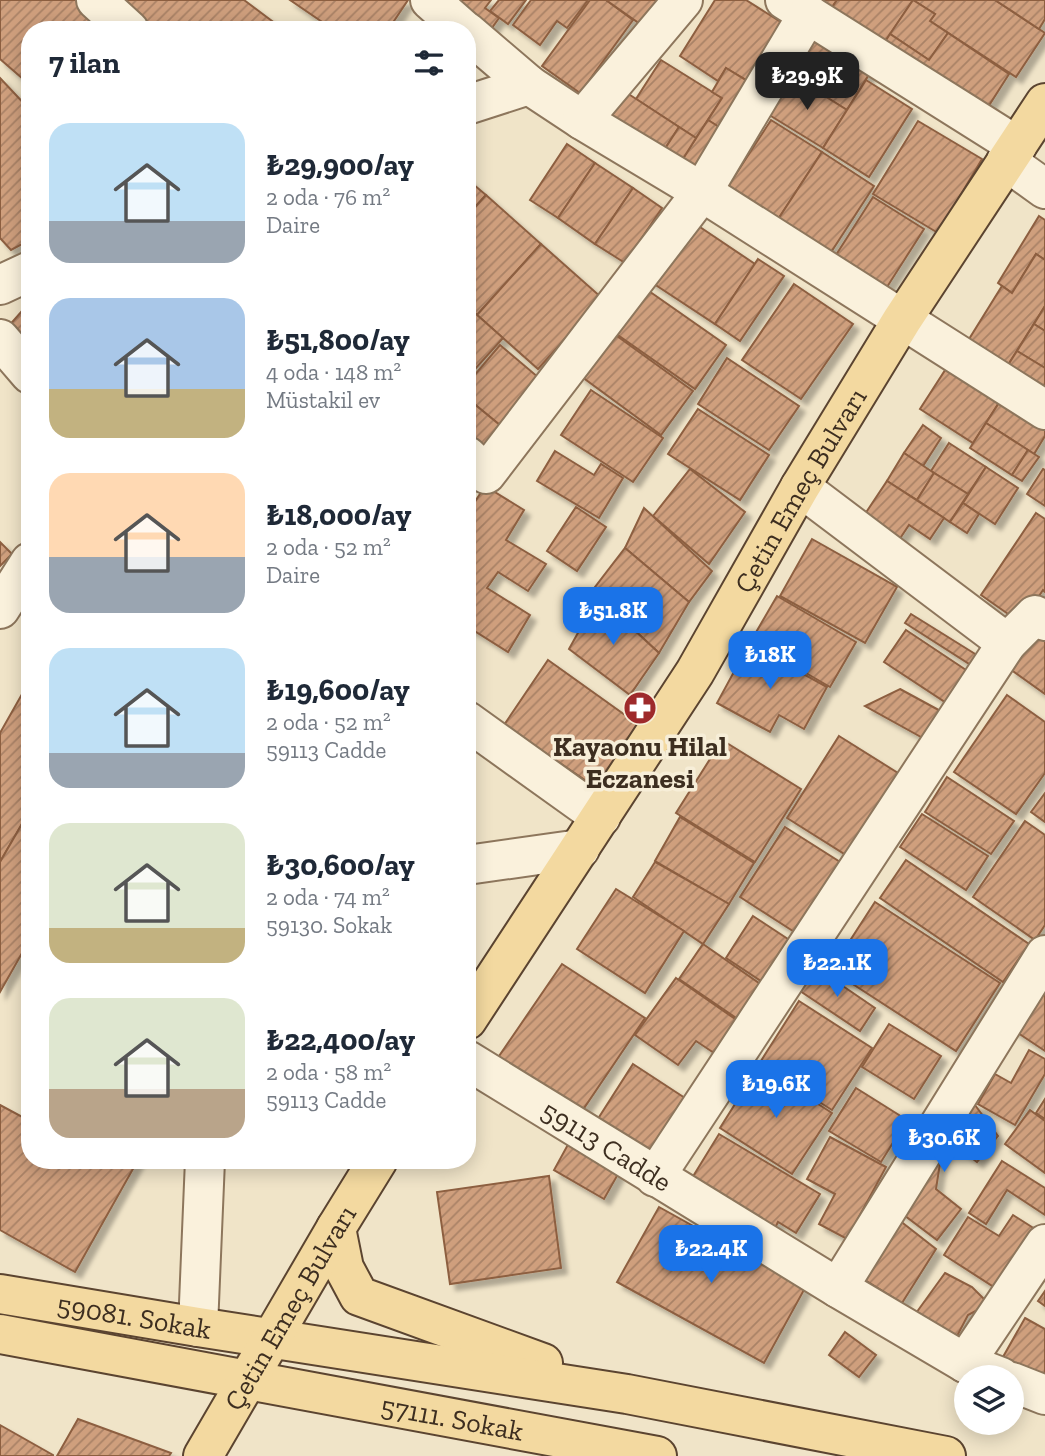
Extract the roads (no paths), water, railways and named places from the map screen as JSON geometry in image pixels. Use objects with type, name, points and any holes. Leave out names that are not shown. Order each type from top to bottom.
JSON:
[{"type":"main road","name":"Çetin Emeç Bulvarı","points":[[476,1006],[695,672],[800,486],[902,320],[1045,103]]},
{"type":"main road","name":"Çetin Emeç Bulvarı","points":[[203,1456],[246,1379],[372,1169]]},
{"type":"main road","points":[[336,1228],[344,1268],[359,1296],[627,1394],[946,1456]]},
{"type":"main road","name":"59081. Sokak","points":[[0,1294],[627,1394]]},
{"type":"main road","name":"59081. Sokak","points":[[0,1334],[246,1379]]},
{"type":"main road","name":"57111. Sokak","points":[[246,1379],[614,1452],[657,1456]]},
{"type":"street","points":[[96,0],[118,21]]},
{"type":"street","points":[[430,0],[454,21]]},
{"type":"street","points":[[582,120],[683,0]]},
{"type":"street","points":[[476,465],[486,474],[702,192],[797,7],[1012,154],[1045,188]]},
{"type":"street","points":[[476,40],[529,85],[582,120],[702,192],[1045,410]]},
{"type":"street","points":[[476,102],[529,85]]},
{"type":"street","points":[[0,339],[21,364]]},
{"type":"street","points":[[800,486],[1007,643]]},
{"type":"street","points":[[0,609],[21,576]]},
{"type":"street","points":[[656,1177],[1007,643],[1035,615],[1045,621]]},
{"type":"street","points":[[476,727],[601,817]]},
{"type":"street","points":[[476,864],[580,849]]},
{"type":"street","points":[[838,1288],[1045,955]]},
{"type":"street","name":"59113 Cadde","points":[[476,1066],[838,1288],[970,1365]]},
{"type":"street","points":[[198,1327],[205,1169]]},
{"type":"street","points":[[965,1363],[1045,1244]]},
{"type":"street","points":[[1024,1387],[1045,1395]]},
{"type":"place","name":"Kayaonu Hilal Eczanesi","points":[[640,708]]}]
